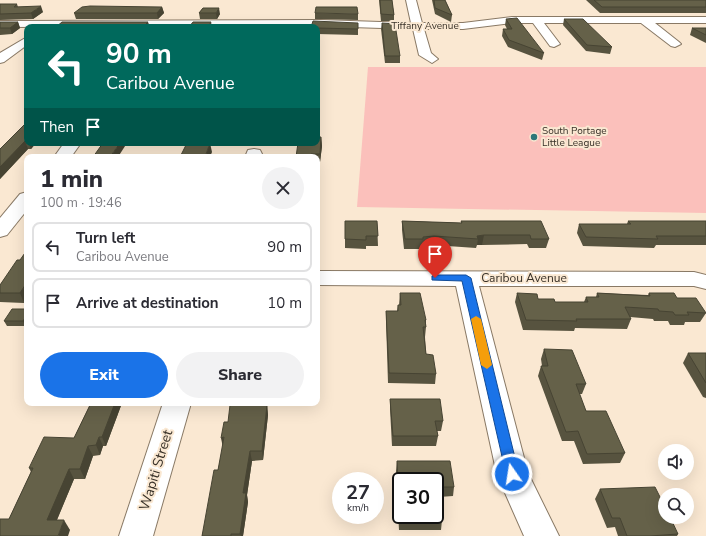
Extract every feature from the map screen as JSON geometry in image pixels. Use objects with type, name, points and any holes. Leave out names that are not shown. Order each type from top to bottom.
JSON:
[{"type":"street","points":[[411,0],[425,55],[432,59]]},
{"type":"street","name":"Tiffany Avenue","points":[[246,24],[320,23],[374,26],[464,26],[512,20],[706,20]]},
{"type":"street","points":[[536,20],[554,44]]},
{"type":"street","points":[[644,20],[674,44]]},
{"type":"street","name":"Tiffany Avenue","points":[[0,24],[24,25]]},
{"type":"street","points":[[0,59],[24,42]]},
{"type":"street","points":[[64,154],[71,146]]},
{"type":"street","points":[[9,221],[24,202]]},
{"type":"street","name":"Caribou Avenue","points":[[320,278],[694,279],[706,282]]},
{"type":"street","points":[[466,278],[512,474],[542,536]]},
{"type":"street","name":"Wapiti Street","points":[[136,536],[175,406]]},
{"type":"shaded area","name":"South Portage Little League","points":[[368,67],[706,67],[706,213],[357,207]]},
{"type":"building","points":[[380,0],[392,0],[394,15],[381,14]]},
{"type":"building","points":[[434,0],[445,0],[452,15],[435,8]]},
{"type":"building","points":[[594,0],[706,0],[706,7],[602,7]]},
{"type":"building","points":[[0,4],[17,4],[14,7],[41,6],[31,13],[0,14]]},
{"type":"building","points":[[82,7],[162,7],[157,13],[74,13]]},
{"type":"building","points":[[316,7],[357,7],[358,14],[315,13]]},
{"type":"building","points":[[203,8],[219,8],[216,13],[199,13]]},
{"type":"building","points":[[517,18],[544,53],[509,40],[503,29],[512,29],[506,19]]},
{"type":"building","points":[[564,19],[583,19],[612,47],[587,45]]},
{"type":"building","points":[[313,21],[358,23],[358,29],[320,28],[320,24],[312,24]]},
{"type":"building","points":[[0,22],[18,22],[10,28],[0,28]]},
{"type":"building","points":[[62,22],[148,22],[146,24],[60,24]]},
{"type":"building","points":[[193,22],[211,22],[210,24],[191,24]]},
{"type":"building","points":[[382,23],[395,24],[400,56],[385,56]]},
{"type":"building","points":[[692,28],[706,28],[706,35]]},
{"type":"building","points":[[24,125],[24,142],[0,167],[0,149]]},
{"type":"building","points":[[321,137],[320,154],[296,154],[298,146],[320,146]]},
{"type":"building","points":[[101,146],[118,146],[112,154],[95,154]]},
{"type":"building","points":[[186,146],[209,146],[206,154],[182,154]]},
{"type":"building","points":[[345,221],[377,221],[378,236],[366,236],[366,240],[345,239]]},
{"type":"building","points":[[402,221],[462,223],[461,221],[541,221],[549,239],[531,239],[530,235],[484,235],[477,236],[478,239],[434,236],[423,237],[423,239],[405,239]]},
{"type":"building","points":[[628,221],[706,221],[706,236],[656,236],[658,239],[586,237],[579,224],[631,224]]},
{"type":"building","points":[[24,254],[24,287],[20,293],[0,293],[0,285],[17,260],[20,260]]},
{"type":"building","points":[[400,293],[420,293],[426,320],[426,327],[423,327],[426,354],[433,355],[436,374],[389,373],[386,311],[398,311],[398,305],[401,305]]},
{"type":"building","points":[[517,293],[537,294],[538,299],[554,299],[555,302],[588,302],[586,297],[599,297],[597,293],[650,296],[649,293],[674,293],[677,298],[696,298],[706,313],[687,312],[689,315],[675,315],[673,312],[659,311],[658,309],[625,307],[631,319],[576,319],[577,321],[526,320]]},
{"type":"building","points":[[12,309],[24,309],[23,321],[4,321]]},
{"type":"building","points":[[544,349],[572,350],[586,384],[576,384],[586,411],[606,411],[625,453],[587,454],[578,431],[566,432],[541,366],[548,366]]},
{"type":"building","points":[[688,353],[706,353],[706,383]]},
{"type":"building","points":[[390,399],[440,399],[443,421],[435,421],[438,436],[393,436]]},
{"type":"building","points":[[90,406],[114,406],[102,437],[99,437],[96,445],[88,446],[80,469],[69,469],[47,520],[64,520],[58,536],[0,536],[0,519],[9,519],[33,468],[29,468],[44,437],[74,438]]},
{"type":"building","points":[[230,406],[267,406],[262,451],[250,451],[243,493],[246,493],[240,534],[231,534],[231,536],[202,536],[214,470],[218,470],[224,437],[221,438],[224,422],[228,422]]},
{"type":"building","points":[[397,461],[450,461],[454,487],[444,487],[444,472],[398,472]]},
{"type":"building","points":[[655,487],[658,493],[658,524],[673,524],[678,534],[627,536],[620,518],[612,518],[600,489]]},
{"type":"slow traffic","points":[[476,319],[487,365]]},
{"type":"place","name":"South Portage Little League","points":[[534,137]]},
{"type":"route","points":[[435,278],[466,278],[512,474]]}]
